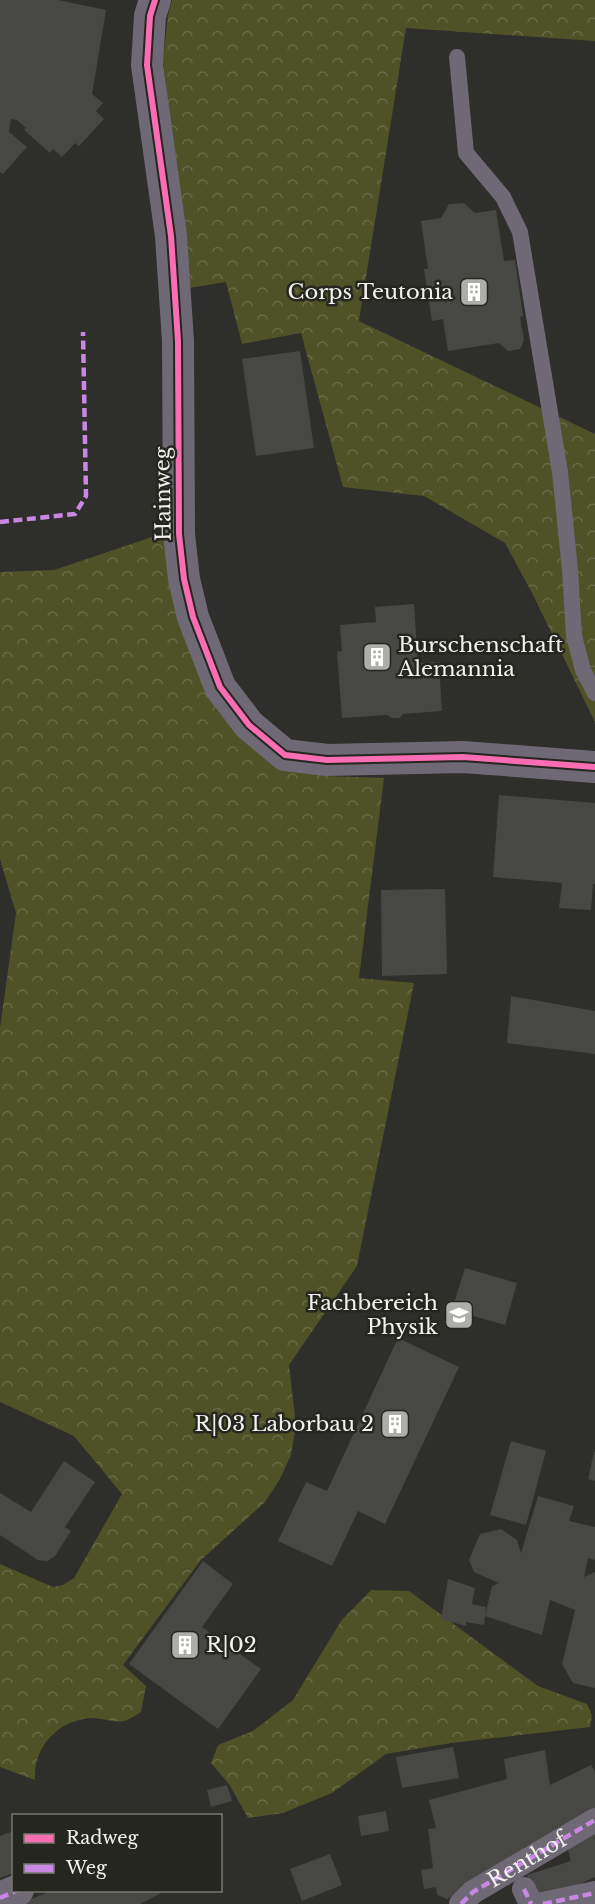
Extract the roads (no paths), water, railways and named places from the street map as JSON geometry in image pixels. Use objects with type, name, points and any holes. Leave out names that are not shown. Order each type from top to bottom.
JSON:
[{"type":"street","name":"Hainweg","points":[[155,0],[150,16],[147,65],[171,236],[177,329],[179,534],[184,579],[193,617],[220,687],[249,725],[285,755],[327,760],[463,757],[595,767]]},
{"type":"street","name":"Renthof","points":[[461,1904],[473,1892],[595,1820]]},
{"type":"street","points":[[533,1899],[595,1893]]},
{"type":"lane","points":[[457,57],[466,153],[503,197],[520,232],[560,472],[574,636],[583,670],[595,693]]},
{"type":"place","name":"Corps Teutonia","points":[[474,292]]},
{"type":"place","name":"Burschenschaft Alemannia","points":[[377,657]]},
{"type":"place","name":"Fachbereich Physik","points":[[459,1315]]},
{"type":"place","name":"R|03 Laborbau 2","points":[[395,1424]]},
{"type":"place","name":"R|02","points":[[185,1645]]}]
